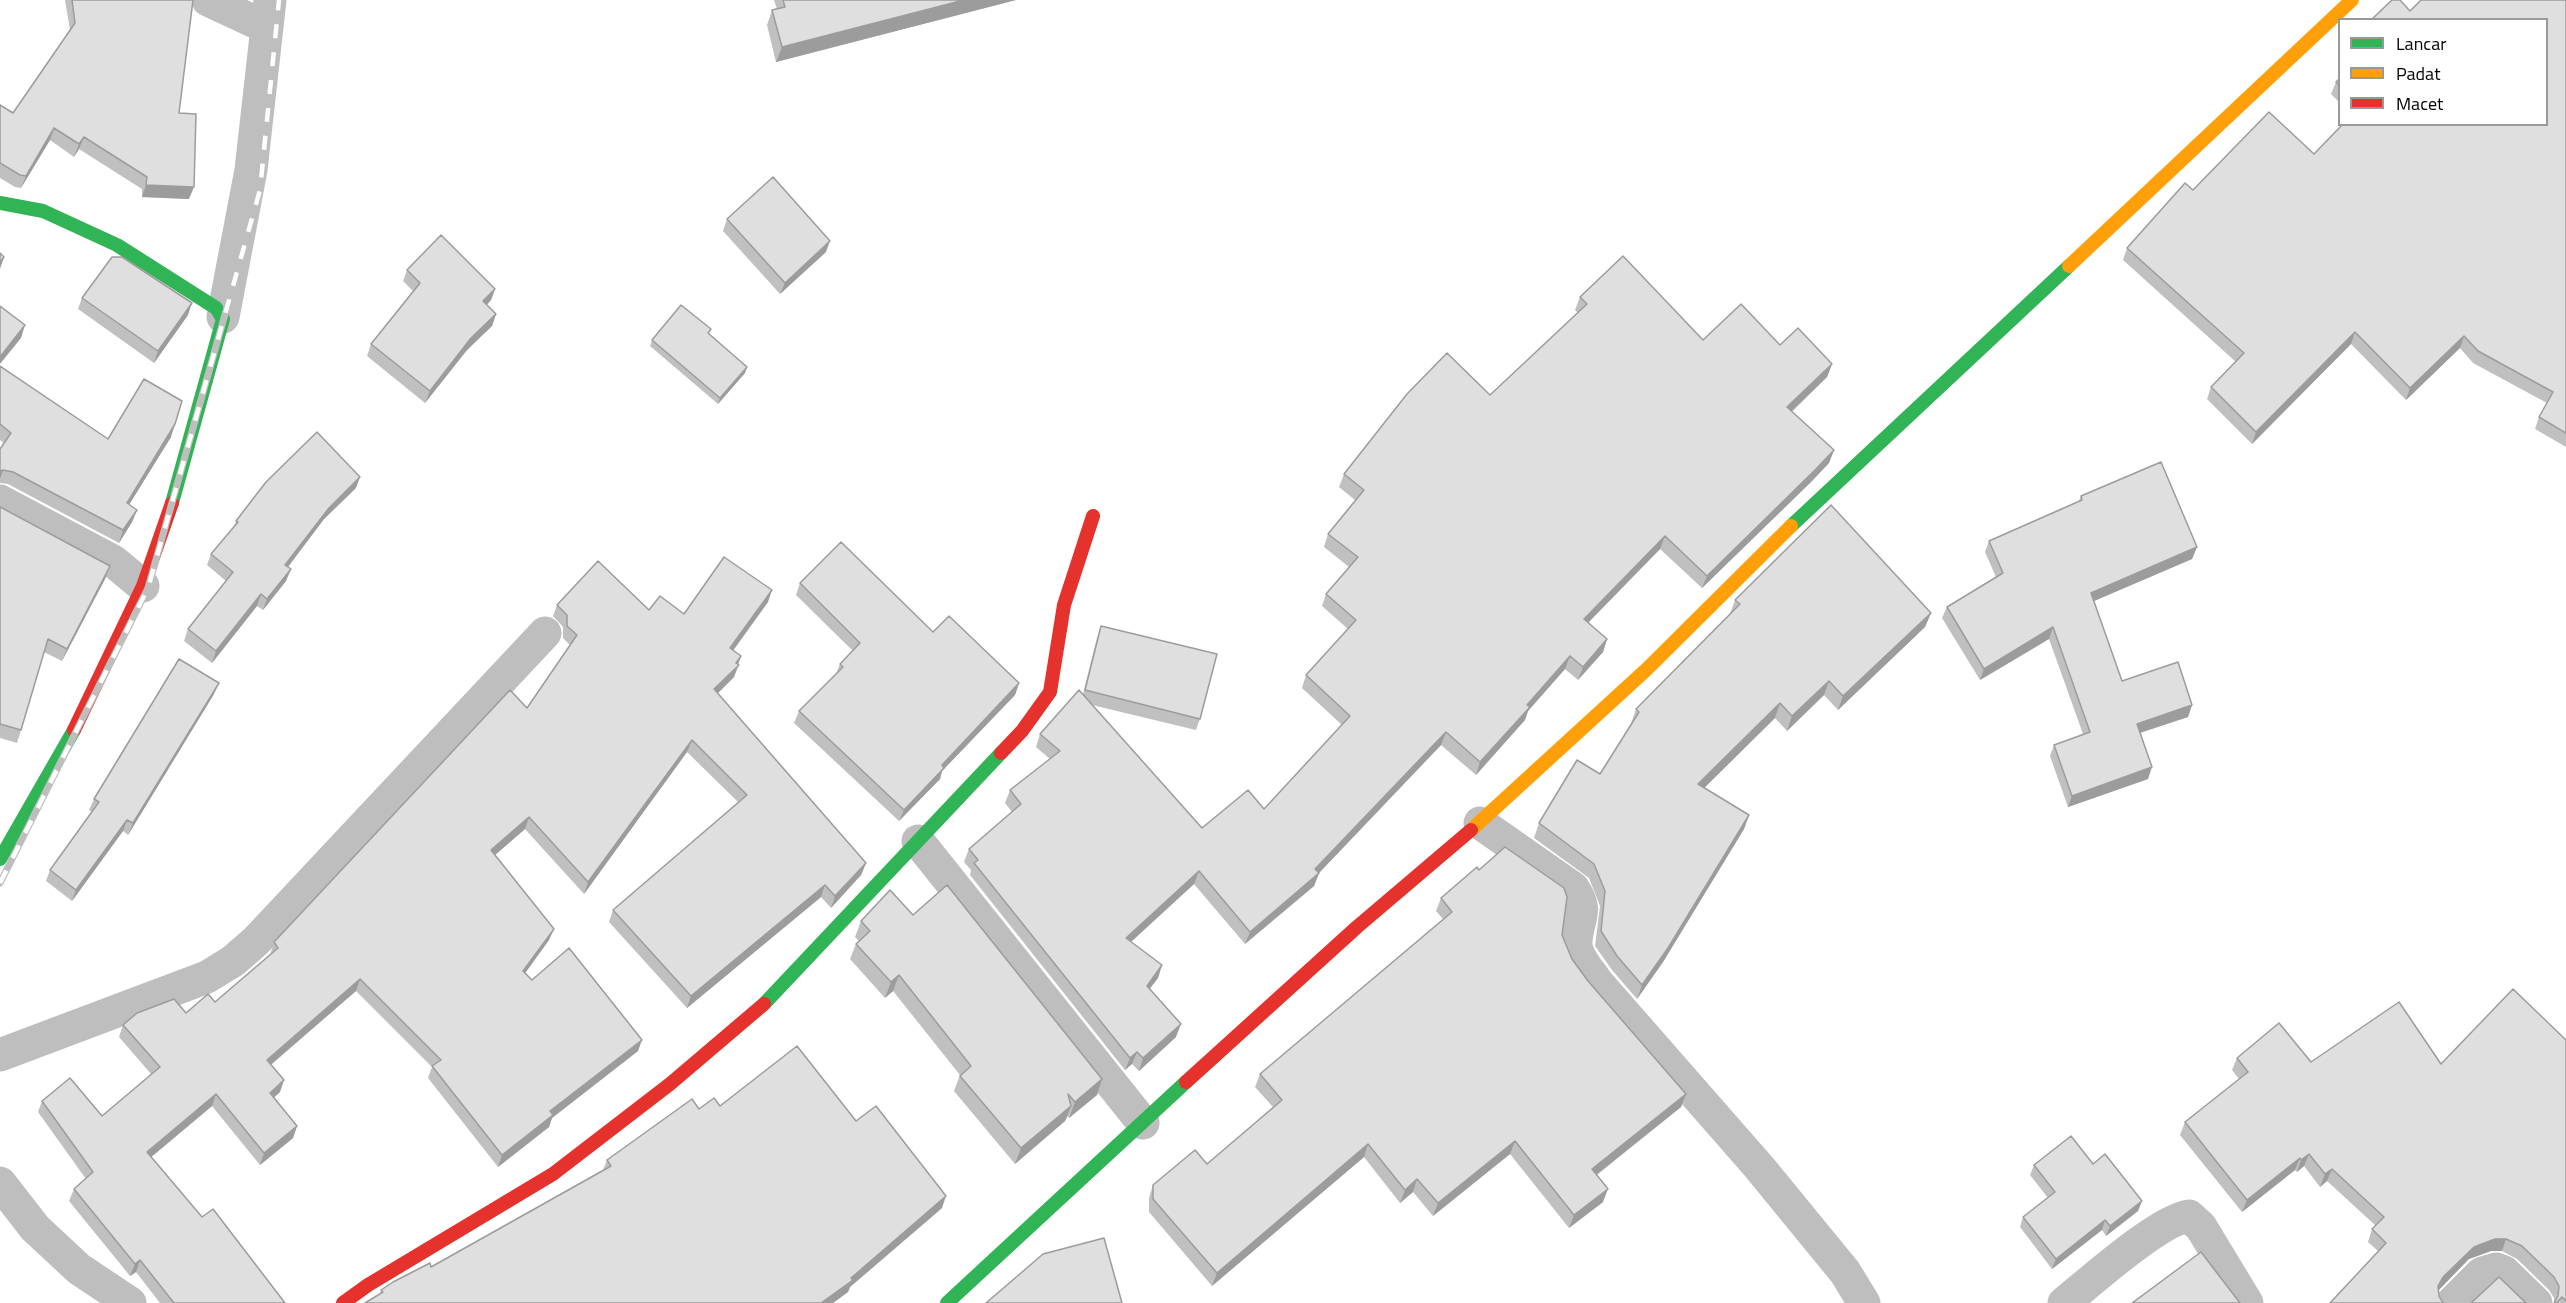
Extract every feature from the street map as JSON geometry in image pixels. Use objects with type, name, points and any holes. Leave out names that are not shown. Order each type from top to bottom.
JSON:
[{"type":"street","points":[[0,859],[82,715],[143,586],[168,517],[223,316],[251,170],[268,14],[208,0]]},
{"type":"street","points":[[947,1303],[1247,1025],[1480,823],[1647,669],[1803,515],[2352,0]]},
{"type":"street","points":[[0,203],[43,211],[117,245],[216,308],[223,316]]},
{"type":"street","points":[[0,501],[113,561],[143,586]]},
{"type":"street","points":[[343,1303],[368,1285],[553,1174],[670,1084],[776,994],[1022,731],[1050,692],[1064,605],[1093,516]]},
{"type":"street","points":[[0,1055],[207,977],[233,961],[256,941],[545,633]]},
{"type":"street","points":[[1480,823],[1573,888],[1582,901],[1583,914],[1576,942],[1580,958],[1620,1008],[1759,1167],[1845,1272],[1864,1303]]},
{"type":"street","points":[[918,841],[1143,1123]]},
{"type":"street","points":[[0,1183],[35,1228],[79,1269],[130,1303]]},
{"type":"street","points":[[2064,1303],[2177,1217],[2189,1216],[2201,1227],[2247,1303]]},
{"type":"street","points":[[2452,1303],[2482,1273],[2496,1269],[2504,1272],[2536,1303]]},
{"type":"building","points":[[72,0],[193,0],[179,113],[196,114],[194,187],[146,185],[147,177],[84,137],[79,144],[54,128],[26,176],[0,163],[0,105],[13,113],[75,23]]},
{"type":"building","points":[[783,0],[964,0],[782,47],[772,10],[785,7]]},
{"type":"building","points":[[2392,0],[2400,0],[2410,11],[2421,0],[2566,0],[2566,433],[2539,417],[2553,392],[2478,351],[2464,336],[2410,388],[2355,332],[2256,432],[2211,387],[2244,353],[2127,248],[2185,183],[2193,190],[2269,112],[2314,154],[2341,126],[2548,126],[2548,18],[2373,18]]},
{"type":"building","points":[[773,177],[830,241],[785,283],[727,219]]},
{"type":"building","points":[[441,235],[495,289],[483,301],[496,314],[471,338],[430,391],[371,344],[420,283],[407,270]]},
{"type":"building","points":[[1623,256],[1703,340],[1741,304],[1780,345],[1798,328],[1832,364],[1787,407],[1834,450],[1707,576],[1665,536],[1584,619],[1607,639],[1583,667],[1570,656],[1527,705],[1530,707],[1480,762],[1446,732],[1315,869],[1319,873],[1250,932],[1199,871],[1126,938],[1162,965],[1147,986],[1181,1024],[1143,1058],[1137,1052],[1130,1058],[974,863],[978,860],[969,849],[1021,804],[1010,790],[1060,751],[1040,734],[1079,690],[1202,828],[1248,790],[1264,809],[1350,716],[1306,675],[1356,620],[1326,594],[1358,557],[1328,534],[1364,490],[1344,474],[1407,394],[1447,353],[1490,395],[1587,304],[1580,297]]},
{"type":"building","points":[[112,257],[122,257],[192,303],[158,351],[82,298]]},
{"type":"building","points":[[681,305],[711,329],[708,333],[747,367],[720,398],[652,340]]},
{"type":"building","points":[[0,306],[25,325],[0,357]]},
{"type":"building","points":[[0,366],[108,439],[144,379],[182,401],[175,424],[127,503],[137,510],[123,530],[13,472],[0,471],[0,449],[11,433],[0,424]]},
{"type":"building","points":[[317,432],[360,477],[329,508],[285,565],[291,569],[267,599],[261,594],[216,651],[188,629],[233,572],[211,554],[238,522],[236,521],[266,482]]},
{"type":"building","points":[[2161,462],[2197,547],[2091,593],[2122,681],[2178,662],[2192,705],[2137,724],[2152,767],[2072,796],[2054,745],[2090,732],[2053,627],[1984,669],[1947,607],[2003,573],[1989,541],[2082,500],[2081,496]]},
{"type":"building","points":[[1831,505],[1931,613],[1843,696],[1829,681],[1792,716],[1780,703],[1698,784],[1749,815],[1668,948],[1642,985],[1617,956],[1601,931],[1605,891],[1594,864],[1539,823],[1577,760],[1600,774],[1639,712],[1636,709],[1740,604],[1735,600]]},
{"type":"building","points":[[0,507],[110,566],[67,649],[48,639],[21,730],[0,724]]},
{"type":"building","points":[[841,542],[933,632],[949,616],[1019,683],[942,765],[944,768],[904,810],[799,711],[843,667],[840,664],[860,643],[800,583]]},
{"type":"building","points":[[724,557],[772,590],[730,648],[741,656],[736,663],[739,665],[714,689],[866,863],[835,896],[825,885],[691,996],[613,910],[747,795],[692,740],[588,882],[529,817],[491,850],[554,929],[523,971],[532,980],[569,948],[642,1040],[550,1111],[553,1115],[502,1155],[432,1066],[441,1060],[360,979],[267,1060],[284,1080],[270,1093],[297,1126],[264,1153],[216,1094],[147,1152],[202,1217],[213,1209],[285,1303],[174,1303],[140,1260],[135,1264],[74,1189],[93,1172],[42,1101],[70,1078],[102,1116],[160,1067],[123,1025],[137,1013],[174,999],[186,1013],[208,994],[215,1002],[278,948],[274,942],[510,690],[527,708],[577,635],[567,626],[567,615],[557,605],[598,561],[649,610],[660,596],[684,614]]},
{"type":"building","points":[[1101,626],[1217,654],[1200,719],[1085,690]]},
{"type":"building","points":[[179,659],[219,683],[133,823],[127,820],[76,890],[50,870],[99,802],[94,799]]},
{"type":"building","points":[[1505,847],[1564,888],[1567,897],[1562,935],[1572,959],[1588,981],[1686,1094],[1592,1169],[1608,1189],[1574,1215],[1515,1141],[1438,1203],[1417,1179],[1405,1190],[1368,1144],[1217,1273],[1153,1199],[1153,1185],[1195,1150],[1207,1164],[1282,1100],[1260,1074],[1452,912],[1441,898],[1477,867],[1479,870]]},
{"type":"building","points":[[947,885],[1102,1079],[1075,1102],[1068,1094],[1071,1106],[1021,1148],[960,1076],[971,1066],[899,975],[891,982],[856,944],[870,931],[861,921],[890,890],[913,915]]},
{"type":"building","points":[[2513,989],[2566,1040],[2566,1301],[2562,1297],[2554,1303],[2558,1296],[2559,1286],[2554,1277],[2522,1246],[2506,1239],[2495,1239],[2474,1247],[2443,1277],[2438,1286],[2439,1296],[2443,1303],[2330,1303],[2386,1243],[2372,1229],[2384,1217],[2332,1169],[2325,1174],[2309,1154],[2301,1160],[2300,1158],[2247,1200],[2185,1122],[2248,1072],[2237,1058],[2279,1023],[2311,1062],[2399,1002],[2441,1064]]},
{"type":"building","points":[[797,1046],[856,1121],[876,1106],[946,1196],[851,1278],[853,1280],[821,1303],[365,1303],[383,1292],[381,1290],[393,1282],[430,1263],[431,1267],[611,1166],[607,1160],[692,1099],[699,1109],[714,1098],[720,1106]]},
{"type":"building","points":[[2071,1136],[2093,1164],[2105,1154],[2142,1201],[2110,1226],[2105,1220],[2056,1259],[2023,1217],[2055,1192],[2034,1165]]},
{"type":"building","points":[[1104,1238],[1122,1303],[986,1303],[1043,1254]]},
{"type":"building","points":[[2201,1252],[2240,1303],[2132,1303]]},
{"type":"building","points":[[2499,1277],[2526,1303],[2471,1303]]},
{"type":"railway","points":[[0,883],[148,588],[260,190],[279,0]]},
{"type":"traffic: fast","points":[[0,203],[43,211],[117,245],[216,308],[223,319],[172,503]]},
{"type":"traffic: fast","points":[[1791,526],[2069,266]]},
{"type":"traffic: fast","points":[[0,859],[74,730]]},
{"type":"traffic: fast","points":[[764,1004],[1001,753]]},
{"type":"traffic: fast","points":[[947,1303],[1186,1082]]},
{"type":"traffic: slow","points":[[2069,266],[2352,0]]},
{"type":"traffic: slow","points":[[1471,830],[1647,669],[1791,526]]},
{"type":"traffic: jam","points":[[74,730],[143,586],[172,503]]},
{"type":"traffic: jam","points":[[1001,753],[1022,731],[1050,692],[1064,605],[1093,516]]},
{"type":"traffic: jam","points":[[1186,1082],[1357,927],[1471,830]]},
{"type":"traffic: jam","points":[[343,1303],[368,1285],[553,1174],[670,1084],[764,1004]]}]
